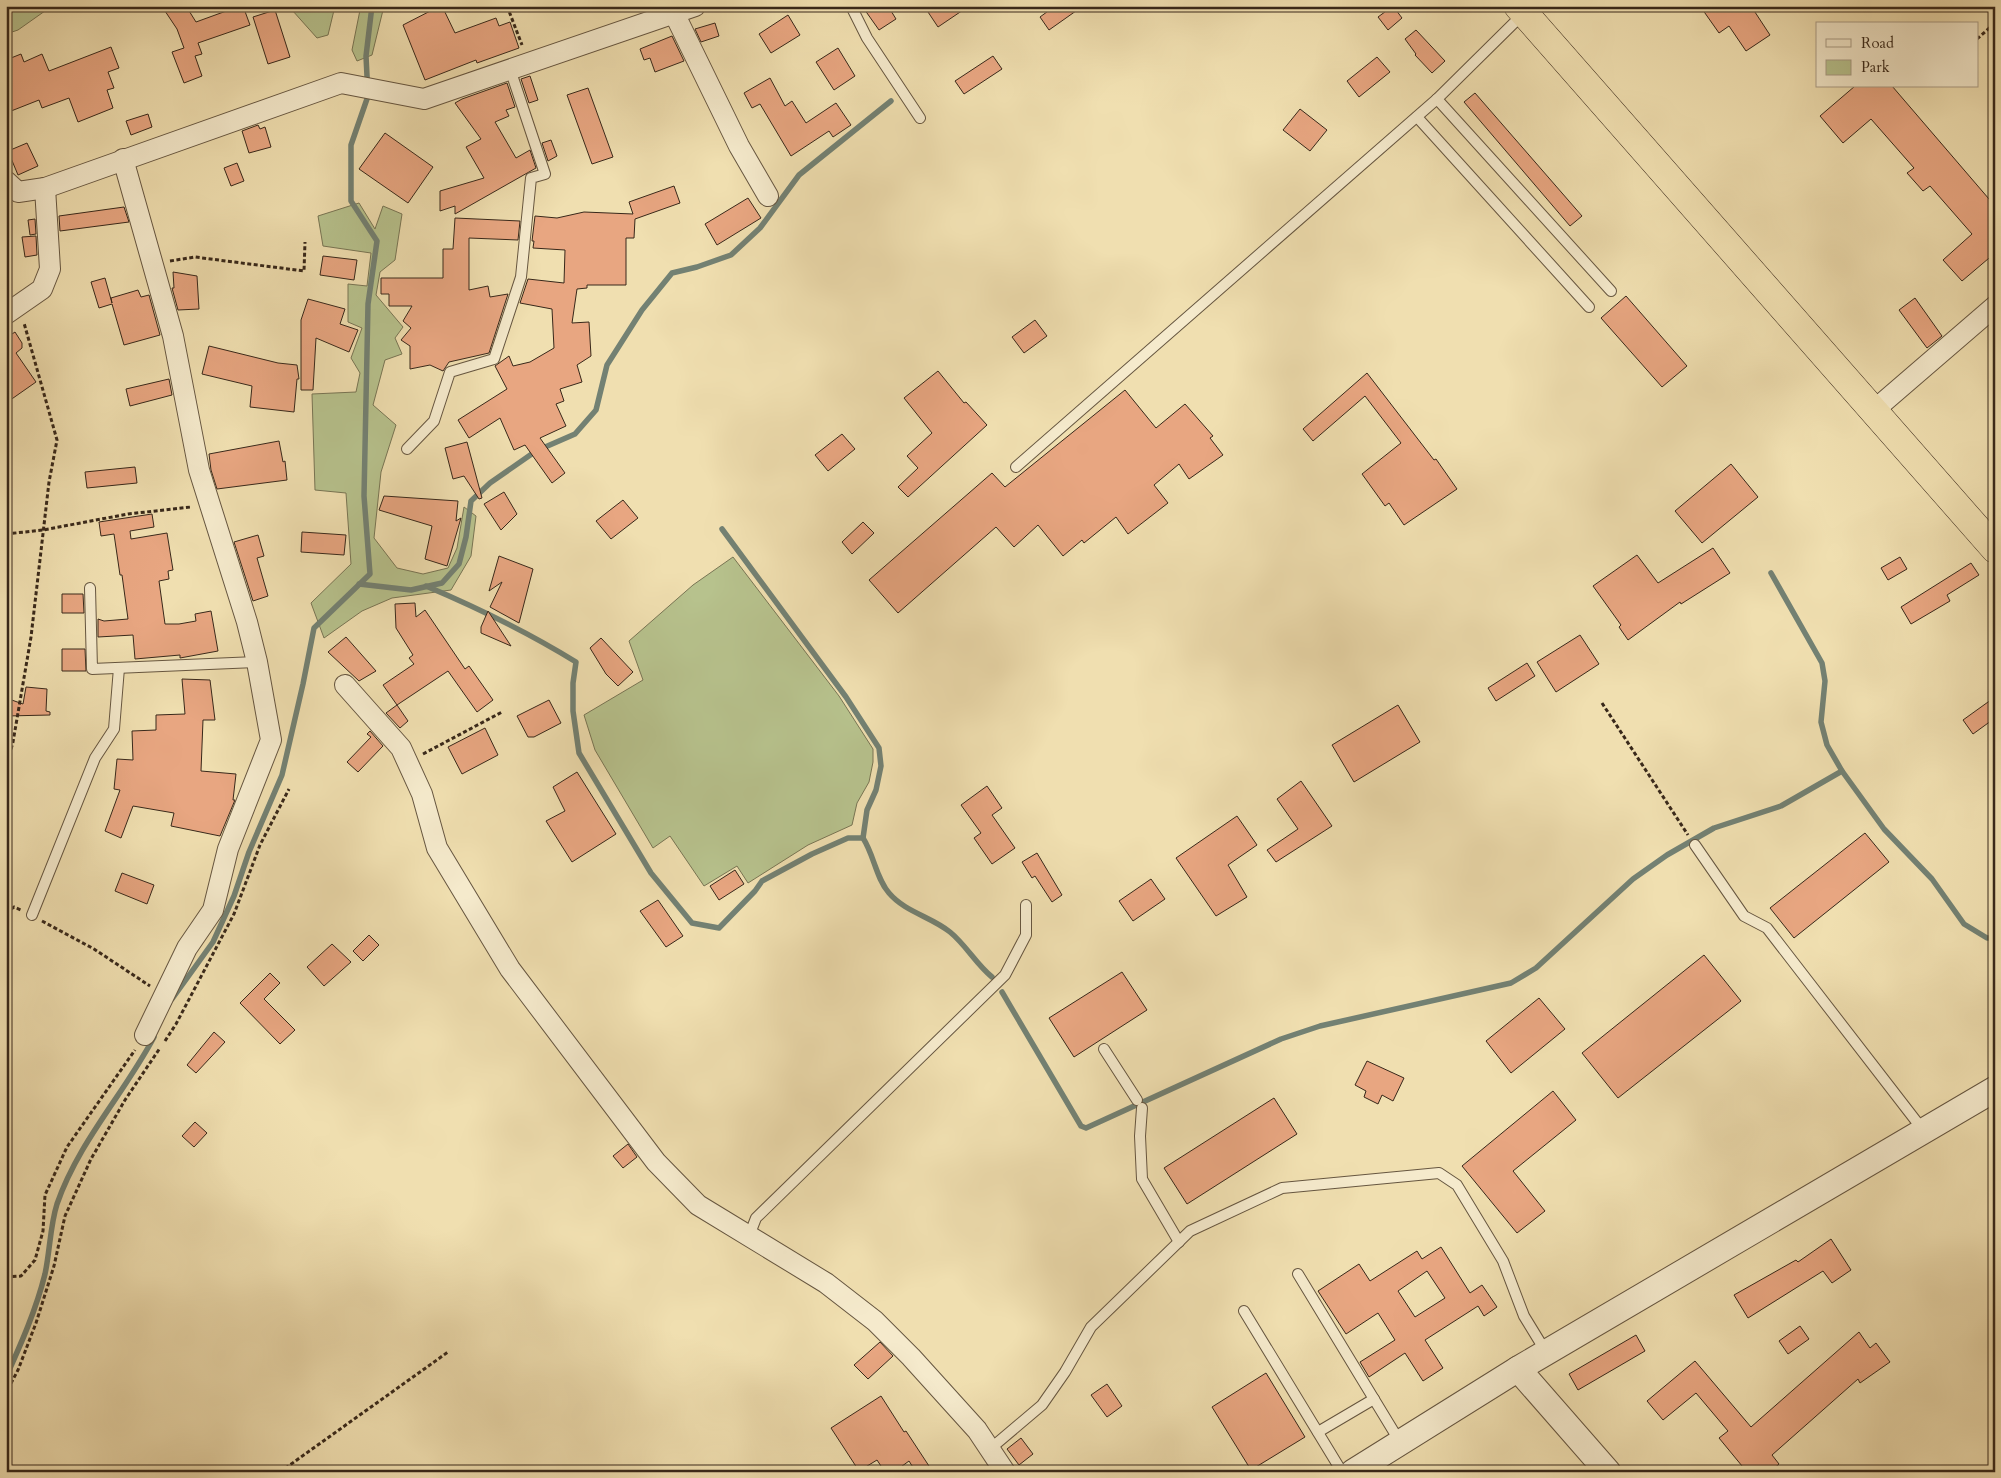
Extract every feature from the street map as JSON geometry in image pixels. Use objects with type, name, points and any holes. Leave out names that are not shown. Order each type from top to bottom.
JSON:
[{"type":"highway","points":[[1521,10],[1872,412],[1995,549]]},
{"type":"street","points":[[6,181],[18,192],[45,188],[341,83],[424,98],[695,6]]},
{"type":"street","points":[[674,13],[739,146],[768,196]]},
{"type":"street","points":[[123,159],[173,336],[199,470],[240,597],[257,662],[271,740],[228,849],[214,910],[187,948],[145,1035]]},
{"type":"street","points":[[12,310],[42,289],[50,269],[45,188]]},
{"type":"street","points":[[1872,412],[1995,306]]},
{"type":"street","points":[[344,685],[400,748],[422,794],[436,848],[510,969],[656,1162],[698,1205],[826,1283],[875,1321],[911,1356],[976,1430],[1005,1472]]},
{"type":"street","points":[[1354,1472],[1518,1369],[1995,1089]]},
{"type":"street","points":[[1518,1369],[1608,1472]]},
{"type":"lane","points":[[851,6],[867,38],[920,118]]},
{"type":"lane","points":[[1016,467],[1437,99],[1521,10]]},
{"type":"lane","points":[[407,449],[434,421],[450,372],[494,359],[521,278],[530,178],[545,174],[519,66]]},
{"type":"lane","points":[[1437,99],[1612,291]]},
{"type":"lane","points":[[1417,117],[1589,307]]},
{"type":"lane","points":[[90,588],[92,669],[257,662]]},
{"type":"lane","points":[[32,915],[95,758],[114,729],[118,668]]},
{"type":"lane","points":[[1695,845],[1744,916],[1767,928],[1923,1130]]},
{"type":"lane","points":[[748,1236],[756,1218],[1005,975],[1026,935],[1026,905]]},
{"type":"lane","points":[[1104,1049],[1139,1104],[1142,1179],[1179,1242]]},
{"type":"lane","points":[[990,1449],[1042,1405],[1065,1372],[1091,1327],[1190,1231],[1282,1188],[1439,1173],[1457,1184],[1503,1261],[1524,1316],[1546,1353]]},
{"type":"lane","points":[[1298,1274],[1400,1443]]},
{"type":"lane","points":[[1244,1311],[1342,1472]]},
{"type":"lane","points":[[1318,1432],[1374,1399]]},
{"type":"path","points":[[507,6],[519,66]]},
{"type":"path","points":[[1978,38],[1995,23]]},
{"type":"path","points":[[153,264],[194,257],[304,271],[305,242]]},
{"type":"path","points":[[6,768],[14,742],[31,637],[49,482],[57,440],[12,310]]},
{"type":"path","points":[[6,534],[43,530],[128,514],[210,504]]},
{"type":"path","points":[[1602,703],[1687,833]]},
{"type":"path","points":[[407,762],[502,712]]},
{"type":"path","points":[[6,1402],[8,1389],[33,1330],[54,1266],[65,1216],[91,1159],[125,1100],[181,1016],[234,914],[260,845],[289,789]]},
{"type":"path","points":[[32,915],[94,949],[164,995]]},
{"type":"path","points":[[6,1277],[21,1276],[35,1260],[43,1231],[45,1195],[67,1147],[145,1035]]},
{"type":"path","points":[[280,1472],[448,1352]]},
{"type":"green space","points":[[6,6],[52,6],[18,30],[6,34]]},
{"type":"green space","points":[[292,6],[335,6],[328,35],[317,38],[292,10]]},
{"type":"green space","points":[[353,6],[384,6],[372,55],[357,61],[352,50],[360,10]]},
{"type":"green space","points":[[359,203],[375,229],[383,206],[402,214],[395,260],[380,272],[376,295],[403,327],[395,338],[402,354],[385,360],[373,405],[396,425],[381,472],[374,538],[397,568],[423,574],[448,568],[457,548],[464,507],[476,516],[471,556],[451,590],[392,598],[362,611],[324,638],[311,603],[351,564],[346,493],[315,490],[312,394],[356,392],[360,373],[351,358],[362,328],[348,322],[348,284],[367,286],[371,253],[323,246],[318,216]]},
{"type":"green space","points":[[733,557],[839,696],[873,749],[873,762],[869,782],[857,803],[852,825],[808,845],[748,883],[737,866],[704,886],[670,836],[653,848],[595,750],[584,715],[643,680],[629,641],[693,585]]},
{"type":"building","points":[[174,6],[186,6],[196,22],[229,10],[228,6],[243,6],[250,25],[198,43],[202,54],[195,56],[202,76],[184,83],[172,52],[184,48],[177,29],[165,11]]},
{"type":"building","points":[[442,6],[455,33],[496,18],[499,26],[510,22],[519,48],[477,63],[476,60],[425,80],[403,25]]},
{"type":"building","points":[[862,6],[888,6],[896,19],[879,30]]},
{"type":"building","points":[[924,6],[969,6],[938,27]]},
{"type":"building","points":[[1055,6],[1083,6],[1049,30],[1040,17]]},
{"type":"building","points":[[1393,6],[1402,18],[1388,30],[1378,17]]},
{"type":"building","points":[[1700,6],[1751,6],[1770,35],[1746,51],[1729,26],[1719,33]]},
{"type":"building","points":[[275,10],[290,57],[268,64],[253,17]]},
{"type":"building","points":[[788,15],[800,35],[771,53],[759,34]]},
{"type":"building","points":[[715,23],[719,36],[701,42],[695,29]]},
{"type":"building","points":[[1416,30],[1445,61],[1432,73],[1415,55],[1405,39]]},
{"type":"building","points":[[672,36],[684,61],[655,72],[650,58],[644,60],[640,49]]},
{"type":"building","points":[[111,47],[119,68],[108,72],[114,88],[107,90],[113,108],[78,122],[69,98],[42,108],[39,100],[6,113],[6,60],[21,54],[24,62],[42,54],[49,71]]},
{"type":"building","points":[[838,48],[855,76],[834,90],[816,62]]},
{"type":"building","points":[[993,56],[1002,69],[964,94],[955,81]]},
{"type":"building","points":[[1377,57],[1390,72],[1359,97],[1347,81]]},
{"type":"building","points":[[530,76],[538,100],[529,103],[521,79]]},
{"type":"building","points":[[770,78],[785,106],[792,101],[806,123],[836,103],[851,125],[833,137],[829,131],[791,156],[760,104],[752,108],[744,93]]},
{"type":"building","points":[[507,83],[515,107],[506,110],[509,116],[495,122],[516,158],[530,150],[536,168],[455,214],[455,206],[440,211],[440,191],[484,178],[466,147],[481,139],[455,103]]},
{"type":"building","points":[[588,88],[613,157],[592,164],[567,95]]},
{"type":"building","points":[[1853,88],[1894,88],[1995,206],[1995,253],[1962,281],[1943,260],[1972,234],[1930,186],[1923,191],[1907,173],[1914,168],[1871,119],[1843,143],[1820,116]]},
{"type":"building","points":[[1475,93],[1582,216],[1570,226],[1464,102]]},
{"type":"building","points":[[1300,109],[1327,130],[1310,151],[1283,130]]},
{"type":"building","points":[[148,114],[152,127],[131,135],[126,121]]},
{"type":"building","points":[[258,125],[260,129],[265,127],[271,147],[249,153],[242,131]]},
{"type":"building","points":[[385,133],[433,167],[408,203],[359,169]]},
{"type":"building","points":[[551,140],[557,156],[548,161],[542,143]]},
{"type":"building","points":[[27,143],[38,166],[18,175],[8,151]]},
{"type":"building","points":[[237,163],[244,181],[231,186],[224,168]]},
{"type":"building","points":[[674,186],[680,203],[635,219],[634,238],[626,238],[626,285],[587,285],[587,288],[577,289],[572,323],[589,322],[591,356],[577,365],[582,382],[560,389],[564,401],[556,404],[566,426],[540,438],[565,473],[552,483],[525,445],[514,450],[500,418],[469,438],[458,420],[507,389],[495,366],[509,356],[513,366],[530,362],[554,348],[552,309],[520,303],[528,279],[564,283],[565,250],[533,248],[535,216],[557,218],[584,212],[633,214],[629,202]]},
{"type":"building","points":[[748,198],[761,218],[717,245],[705,224]]},
{"type":"building","points":[[124,207],[129,222],[60,231],[59,216]]},
{"type":"building","points":[[455,218],[520,221],[518,240],[469,238],[469,290],[488,286],[490,297],[508,294],[489,353],[449,362],[443,371],[430,365],[410,369],[410,346],[401,340],[411,328],[403,321],[412,306],[389,306],[389,294],[381,294],[381,278],[443,278],[443,249],[453,249]]},
{"type":"building","points":[[35,219],[36,234],[30,235],[28,220]]},
{"type":"building","points":[[36,236],[37,255],[25,257],[22,237]]},
{"type":"building","points":[[323,256],[357,260],[354,280],[320,275]]},
{"type":"building","points":[[173,272],[197,276],[199,309],[178,310],[172,288],[174,288]]},
{"type":"building","points":[[105,278],[112,303],[111,298],[138,290],[141,297],[149,295],[160,335],[124,345],[112,304],[99,308],[91,282]]},
{"type":"building","points":[[1626,296],[1687,366],[1662,387],[1601,318]]},
{"type":"building","points":[[1915,298],[1942,336],[1927,348],[1899,310]]},
{"type":"building","points":[[308,299],[345,309],[340,324],[358,330],[349,352],[316,338],[313,390],[301,390],[301,320]]},
{"type":"building","points":[[1035,320],[1047,336],[1024,353],[1012,337]]},
{"type":"building","points":[[15,332],[22,343],[22,348],[16,353],[36,382],[6,403],[6,338]]},
{"type":"building","points":[[209,346],[278,363],[297,365],[299,379],[297,379],[294,412],[250,407],[252,386],[202,374]]},
{"type":"building","points":[[938,371],[964,403],[966,402],[987,425],[908,497],[898,487],[918,468],[907,456],[932,433],[904,398]]},
{"type":"building","points":[[1367,373],[1434,460],[1436,459],[1457,489],[1404,525],[1389,503],[1385,506],[1362,474],[1401,443],[1365,396],[1313,441],[1303,429]]},
{"type":"building","points":[[169,379],[172,395],[130,406],[126,389]]},
{"type":"building","points":[[1125,390],[1156,428],[1185,404],[1213,436],[1210,438],[1223,455],[1189,479],[1179,464],[1154,485],[1168,503],[1128,534],[1116,517],[1084,543],[1082,540],[1063,556],[1038,525],[1014,547],[996,527],[898,613],[869,580],[992,473],[1005,487]]},
{"type":"building","points":[[842,434],[855,449],[828,471],[815,455]]},
{"type":"building","points":[[279,441],[283,462],[285,461],[287,480],[217,489],[211,470],[209,454]]},
{"type":"building","points":[[467,442],[482,498],[479,499],[464,476],[453,479],[445,448]]},
{"type":"building","points":[[1731,464],[1758,497],[1702,543],[1675,511]]},
{"type":"building","points":[[135,467],[137,483],[87,488],[85,472]]},
{"type":"building","points":[[504,492],[517,514],[501,530],[484,504]]},
{"type":"building","points":[[384,496],[458,501],[456,521],[461,518],[447,566],[425,559],[432,526],[379,510]]},
{"type":"building","points":[[623,500],[638,518],[611,539],[596,521]]},
{"type":"building","points":[[152,514],[154,527],[130,531],[131,539],[167,533],[173,570],[168,571],[169,579],[159,581],[165,624],[196,621],[195,614],[211,611],[218,651],[180,658],[180,655],[135,659],[133,635],[98,637],[98,619],[104,621],[128,619],[114,534],[101,536],[99,522]]},
{"type":"building","points":[[863,522],[874,533],[852,554],[842,542]]},
{"type":"building","points":[[302,532],[346,535],[344,555],[301,552]]},
{"type":"building","points":[[258,535],[264,556],[257,558],[268,596],[253,601],[234,542]]},
{"type":"building","points":[[1713,548],[1730,573],[1681,604],[1680,602],[1628,640],[1619,627],[1621,625],[1593,586],[1637,555],[1658,583]]},
{"type":"building","points":[[499,556],[533,569],[519,623],[490,607],[502,582],[489,591]]},
{"type":"building","points":[[1900,557],[1907,569],[1888,580],[1881,568]]},
{"type":"building","points":[[1971,563],[1979,575],[1947,595],[1950,601],[1911,624],[1901,607]]},
{"type":"building","points":[[62,594],[83,594],[84,613],[62,613]]},
{"type":"building","points":[[415,603],[416,617],[425,610],[465,669],[469,666],[493,700],[477,712],[448,671],[397,705],[383,685],[414,664],[409,658],[413,655],[396,628],[395,604]]},
{"type":"building","points":[[488,611],[511,646],[481,633],[481,627]]},
{"type":"building","points":[[1580,635],[1599,664],[1556,692],[1537,662]]},
{"type":"building","points":[[346,637],[376,671],[359,681],[328,652]]},
{"type":"building","points":[[601,638],[633,672],[618,686],[606,674],[590,648]]},
{"type":"building","points":[[62,649],[85,649],[86,671],[62,671]]},
{"type":"building","points":[[1527,663],[1535,676],[1496,701],[1488,688]]},
{"type":"building","points":[[182,679],[210,680],[215,720],[203,720],[201,771],[236,774],[233,800],[235,800],[220,836],[171,826],[174,813],[133,806],[121,838],[105,831],[120,790],[114,789],[117,759],[133,760],[132,731],[156,730],[156,715],[185,714]]},
{"type":"building","points":[[26,687],[47,689],[46,711],[50,712],[50,715],[6,716],[6,698],[23,704]]},
{"type":"building","points":[[1995,697],[1995,718],[1973,734],[1963,720]]},
{"type":"building","points":[[549,700],[561,723],[534,737],[528,737],[517,716]]},
{"type":"building","points":[[397,705],[408,721],[400,728],[386,713]]},
{"type":"building","points":[[1398,705],[1420,742],[1354,782],[1332,745]]},
{"type":"building","points":[[485,728],[498,755],[462,774],[448,747]]},
{"type":"building","points":[[370,731],[383,746],[358,772],[347,762],[371,737],[367,734]]},
{"type":"building","points":[[577,772],[616,834],[572,862],[546,821],[565,811],[553,787]]},
{"type":"building","points":[[1301,781],[1332,826],[1276,862],[1267,850],[1298,829],[1277,799]]},
{"type":"building","points":[[987,786],[1002,808],[992,815],[1015,848],[992,864],[974,838],[981,833],[961,805]]},
{"type":"building","points":[[1237,816],[1257,845],[1228,865],[1247,897],[1216,916],[1176,858]]},
{"type":"building","points":[[1865,833],[1889,862],[1794,938],[1770,908]]},
{"type":"building","points":[[1037,853],[1062,895],[1052,902],[1035,876],[1032,878],[1022,862]]},
{"type":"building","points":[[735,870],[744,884],[719,900],[710,886]]},
{"type":"building","points":[[122,873],[154,885],[147,904],[115,891]]},
{"type":"building","points":[[1151,879],[1165,899],[1133,921],[1119,901]]},
{"type":"building","points":[[658,900],[683,936],[666,947],[640,911]]},
{"type":"building","points":[[369,935],[379,945],[363,961],[353,951]]},
{"type":"building","points":[[332,944],[351,962],[324,986],[307,967]]},
{"type":"building","points":[[1704,955],[1741,1001],[1618,1098],[1582,1053]]},
{"type":"building","points":[[1122,972],[1147,1010],[1074,1057],[1049,1018]]},
{"type":"building","points":[[270,973],[280,983],[264,999],[295,1030],[280,1044],[240,1003]]},
{"type":"building","points":[[1539,998],[1565,1029],[1511,1073],[1486,1041]]},
{"type":"building","points":[[214,1032],[225,1042],[196,1073],[187,1065]]},
{"type":"building","points":[[1367,1061],[1404,1078],[1393,1101],[1382,1095],[1378,1104],[1364,1097],[1366,1091],[1355,1085]]},
{"type":"building","points":[[1553,1091],[1576,1120],[1513,1171],[1545,1211],[1517,1233],[1462,1166]]},
{"type":"building","points":[[1274,1098],[1297,1134],[1187,1204],[1164,1168]]},
{"type":"building","points":[[195,1122],[207,1133],[194,1147],[182,1136]]},
{"type":"building","points":[[628,1144],[637,1157],[623,1168],[613,1156]]},
{"type":"building","points":[[1831,1239],[1851,1270],[1832,1283],[1823,1271],[1748,1318],[1734,1295],[1796,1260],[1798,1262]]},
{"type":"building","points":[[1441,1247],[1470,1293],[1482,1285],[1497,1307],[1484,1316],[1478,1306],[1425,1340],[1443,1368],[1423,1381],[1405,1353],[1369,1377],[1360,1362],[1395,1340],[1378,1313],[1346,1334],[1318,1291],[1359,1264],[1370,1281],[1417,1251],[1422,1259]],"holes":[[[1427,1271],[1445,1298],[1415,1317],[1398,1291]]]},
{"type":"building","points":[[1800,1326],[1809,1339],[1788,1354],[1779,1341]]},
{"type":"building","points":[[1859,1332],[1870,1348],[1876,1343],[1890,1362],[1860,1383],[1858,1379],[1772,1455],[1779,1464],[1770,1472],[1747,1472],[1719,1438],[1728,1431],[1696,1393],[1663,1420],[1647,1401],[1695,1361],[1751,1427]]},
{"type":"building","points":[[1636,1335],[1645,1351],[1578,1390],[1569,1374]]},
{"type":"building","points":[[880,1342],[893,1356],[868,1379],[854,1365]]},
{"type":"building","points":[[1266,1373],[1305,1437],[1251,1470],[1212,1407]]},
{"type":"building","points":[[1107,1384],[1122,1406],[1107,1417],[1091,1395]]},
{"type":"building","points":[[881,1396],[929,1466],[920,1472],[916,1472],[909,1461],[894,1472],[885,1472],[877,1460],[859,1471],[831,1428]]},
{"type":"building","points":[[1021,1438],[1033,1454],[1019,1465],[1007,1449]]},
{"type":"waterway","points":[[172,999],[213,942],[234,896],[249,852],[282,775],[314,628],[370,574],[364,496],[368,304],[377,241],[351,201],[351,145],[368,96],[366,56],[372,6]]},
{"type":"waterway","points":[[359,584],[411,590],[442,583],[459,564],[466,537],[471,501],[490,483],[536,451],[575,434],[596,410],[607,365],[642,310],[672,273],[697,267],[731,255],[760,228],[799,175],[891,101]]},
{"type":"waterway","points":[[722,529],[846,697],[879,748],[881,766],[876,790],[867,810],[863,838]]},
{"type":"waterway","points":[[1771,573],[1822,663],[1825,681],[1821,722],[1827,745],[1842,771],[1884,829],[1932,879],[1964,924],[1987,938],[1995,938]]},
{"type":"waterway","points":[[426,586],[503,621],[576,662],[573,683],[573,711],[579,753],[651,873],[692,923],[719,928],[755,891],[762,881],[812,854],[848,838],[863,838],[881,880],[895,900],[950,932],[992,977]]},
{"type":"waterway","points":[[1002,992],[1081,1126],[1086,1128],[1281,1039],[1320,1026],[1511,983],[1536,968],[1633,879],[1667,855],[1714,828],[1781,806],[1842,771]]},
{"type":"waterway","points":[[6,1377],[37,1301],[47,1265],[55,1212],[66,1181],[89,1139],[154,1037]]}]
